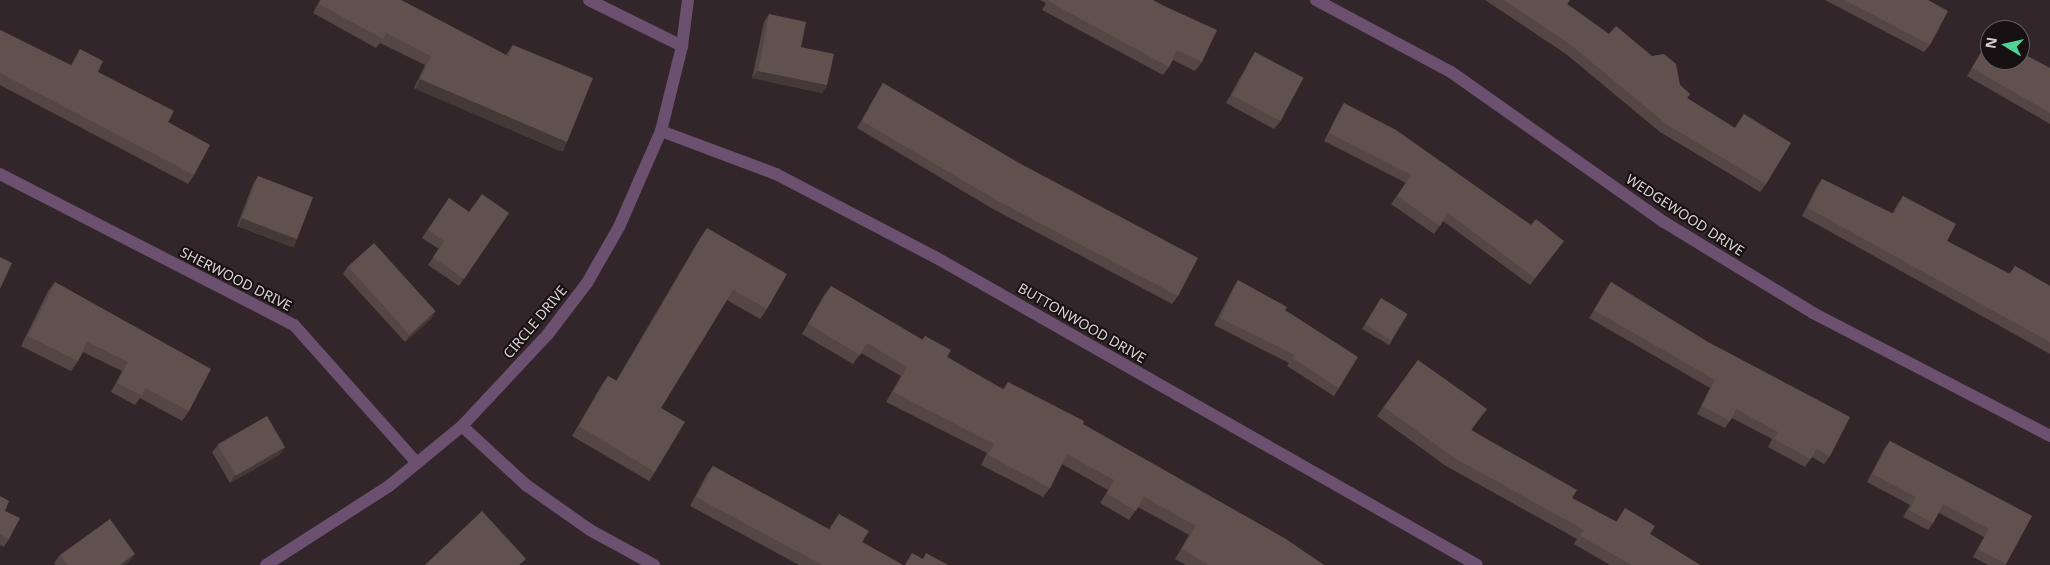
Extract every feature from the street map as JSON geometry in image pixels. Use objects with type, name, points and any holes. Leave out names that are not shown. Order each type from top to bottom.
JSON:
[{"type":"street","points":[[590,0],[682,46]]},
{"type":"street","name":"CIRCLE DRIVE","points":[[266,565],[417,463],[462,426],[548,334],[587,283],[619,227],[661,130],[682,46],[688,0]]},
{"type":"street","name":"WEDGEWOOD DRIVE","points":[[1316,0],[1451,72],[1664,222],[1813,313],[2050,436]]},
{"type":"street","name":"BUTTONWOOD DRIVE","points":[[661,130],[776,174],[935,257],[1477,565]]},
{"type":"street","name":"SHERWOOD DRIVE","points":[[0,174],[294,325],[417,463]]},
{"type":"street","points":[[462,426],[526,484],[590,530],[654,565]]},
{"type":"building","points":[[321,0],[401,0],[508,56],[513,45],[593,78],[567,142],[420,79],[431,56],[386,33],[383,39],[319,4]]},
{"type":"building","points":[[1049,0],[1153,0],[1217,30],[1202,62],[1177,50],[1169,67]]},
{"type":"building","points":[[1504,0],[1570,0],[1567,4],[1609,34],[1616,26],[1652,56],[1664,54],[1676,64],[1680,85],[1690,94],[1687,98],[1735,128],[1744,114],[1791,143],[1766,184],[1666,124],[1572,46]]},
{"type":"building","points":[[1845,0],[1928,0],[1948,11],[1930,45]]},
{"type":"building","points":[[769,14],[806,22],[801,47],[834,54],[827,85],[758,71]]},
{"type":"building","points":[[0,30],[72,66],[80,49],[103,61],[98,72],[174,111],[168,122],[210,145],[194,175],[0,73]]},
{"type":"building","points":[[1255,52],[1304,78],[1281,121],[1232,95]]},
{"type":"building","points":[[1980,54],[1980,70],[2030,70],[2030,57],[2050,68],[2050,113],[1972,68]]},
{"type":"building","points":[[883,83],[1019,163],[1198,258],[1178,296],[998,201],[862,121]]},
{"type":"building","points":[[1344,103],[1396,130],[1531,225],[1536,219],[1564,241],[1535,278],[1448,213],[1440,226],[1397,196],[1411,175],[1329,133]]},
{"type":"building","points":[[258,176],[313,197],[297,239],[242,218]]},
{"type":"building","points":[[1822,179],[1894,214],[1903,196],[1956,224],[1947,241],[2010,274],[2015,266],[2050,286],[2050,342],[1808,208]]},
{"type":"building","points":[[482,194],[509,213],[464,279],[433,257],[444,241],[428,230],[449,198],[469,212]]},
{"type":"building","points":[[707,228],[787,274],[767,309],[733,290],[661,408],[685,422],[655,472],[579,426],[608,376],[617,381]]},
{"type":"building","points":[[374,243],[436,311],[410,335],[348,266]]},
{"type":"building","points":[[0,257],[12,263],[0,289]]},
{"type":"building","points":[[1238,280],[1287,307],[1285,310],[1358,357],[1339,388],[1292,358],[1295,355],[1220,318]]},
{"type":"building","points":[[55,282],[211,369],[189,411],[145,388],[142,396],[117,383],[128,362],[87,342],[78,361],[28,336]]},
{"type":"building","points":[[1611,282],[1708,342],[1850,417],[1830,456],[1816,449],[1811,459],[1774,439],[1778,432],[1736,409],[1730,421],[1702,406],[1715,380],[1594,310]]},
{"type":"building","points":[[831,286],[923,340],[925,336],[951,350],[947,357],[1004,390],[1008,382],[1084,421],[1083,424],[1286,539],[1324,565],[1208,565],[1182,549],[1196,526],[1144,497],[1136,511],[1107,494],[1114,480],[1067,454],[1050,488],[988,455],[994,444],[893,392],[907,367],[867,343],[860,355],[808,324]]},
{"type":"building","points":[[1381,298],[1408,314],[1392,341],[1365,325]]},
{"type":"building","points":[[1418,360],[1487,409],[1471,430],[1577,490],[1572,498],[1617,522],[1625,508],[1655,526],[1650,534],[1700,565],[1632,565],[1580,536],[1584,530],[1453,457],[1384,407]]},
{"type":"building","points":[[267,416],[285,447],[236,476],[218,444]]},
{"type":"building","points":[[1890,441],[2032,516],[2006,564],[1978,549],[1989,529],[1943,504],[1933,523],[1909,510],[1916,497],[1872,474]]},
{"type":"building","points":[[713,466],[830,530],[839,514],[869,531],[862,542],[903,565],[822,565],[696,497]]},
{"type":"building","points":[[0,496],[9,501],[5,511],[20,518],[9,539],[0,534]]},
{"type":"building","points":[[482,511],[526,559],[519,565],[425,565]]},
{"type":"building","points":[[110,519],[135,554],[120,565],[67,565],[60,555]]},
{"type":"building","points":[[912,553],[923,559],[926,553],[948,565],[905,565]]}]
